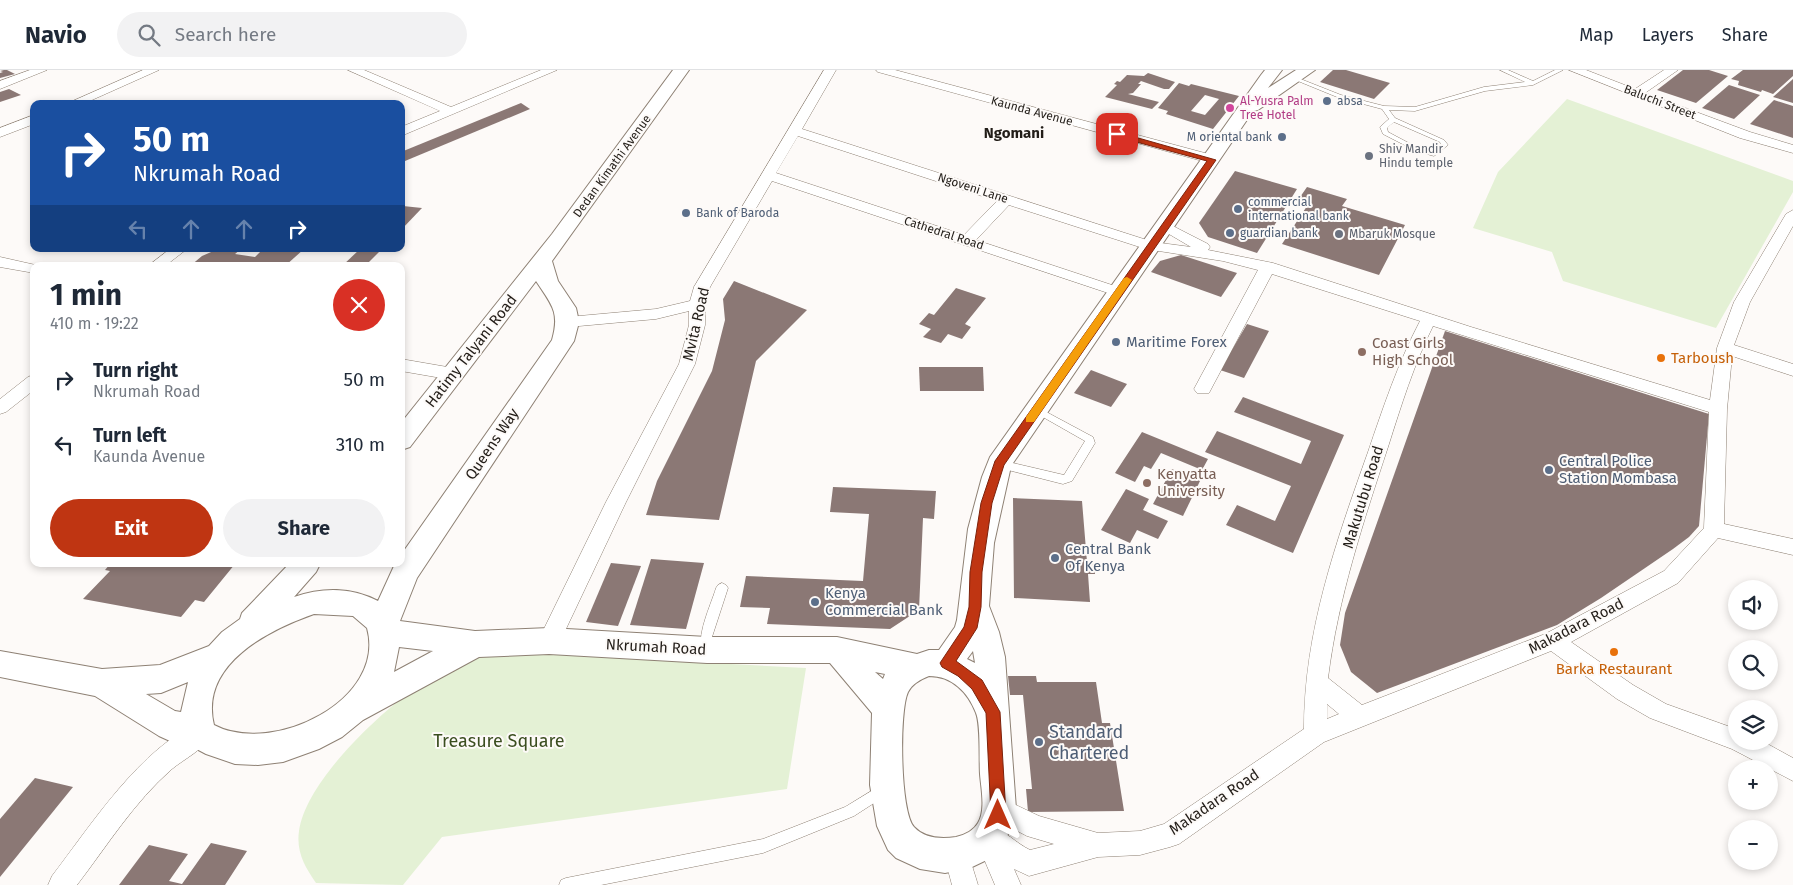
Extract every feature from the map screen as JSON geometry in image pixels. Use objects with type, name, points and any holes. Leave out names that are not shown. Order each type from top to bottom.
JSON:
[{"type":"street","points":[[0,86],[41,70]]},
{"type":"street","points":[[82,100],[153,70]]},
{"type":"street","points":[[354,70],[450,112]]},
{"type":"street","points":[[405,130],[551,70]]},
{"type":"street","name":"Dedan Kimathi Avenue","points":[[541,260],[630,143],[680,70]]},
{"type":"street","name":"Mvita Road","points":[[549,641],[616,502],[687,364],[697,325],[697,304],[702,287],[830,70]]},
{"type":"street","name":"Kaunda Avenue","points":[[882,70],[1212,160]]},
{"type":"street","points":[[947,663],[970,628],[975,607],[980,535],[986,503],[999,464],[1247,110],[1255,92],[1274,70]]},
{"type":"street","name":"Baluchi Street","points":[[1575,70],[1745,135],[1793,149]]},
{"type":"street","points":[[1636,93],[1672,70]]},
{"type":"street","points":[[1247,110],[1302,74]]},
{"type":"street","points":[[0,132],[30,121]]},
{"type":"street","name":"Ngoveni Lane","points":[[795,131],[1151,246],[1220,255],[1268,266],[1429,319],[1718,408]]},
{"type":"street","name":"Baluchi Street","points":[[1745,135],[1793,158]]},
{"type":"street","name":"Cathedral Road","points":[[768,175],[1119,292]]},
{"type":"street","points":[[967,241],[1006,199]]},
{"type":"street","points":[[1793,214],[1742,302],[1725,348],[1718,408],[1714,530],[1767,540],[1793,548]]},
{"type":"street","points":[[1164,227],[1220,255]]},
{"type":"street","points":[[160,262],[175,252]]},
{"type":"street","points":[[541,260],[547,282],[565,308],[568,322],[656,314],[697,304]]},
{"type":"street","name":"Hatimy Talyani Road","points":[[405,436],[541,260]]},
{"type":"street","points":[[0,262],[30,268]]},
{"type":"street","points":[[1203,390],[1268,266]]},
{"type":"street","points":[[510,300],[524,294],[553,291]]},
{"type":"street","name":"Makutubu Road","points":[[1316,734],[1317,682],[1325,630],[1362,494],[1399,386],[1417,340],[1429,319]]},
{"type":"street","name":"Queens Way","points":[[384,629],[404,574],[529,388],[563,341],[568,322]]},
{"type":"street","points":[[1725,348],[1793,370]]},
{"type":"street","points":[[405,366],[453,374]]},
{"type":"street","points":[[0,408],[30,384]]},
{"type":"street","name":"Makadara Road","points":[[1098,844],[1082,852],[1048,857],[1029,863],[1004,850],[992,828],[1028,824],[1098,844],[1140,843],[1170,834],[1316,734],[1553,641],[1671,576],[1714,530]]},
{"type":"street","points":[[0,664],[102,683],[161,679],[217,656],[244,632],[303,567]]},
{"type":"street","points":[[102,683],[170,726],[199,731],[223,746],[236,749],[283,747],[307,739],[330,727],[351,711],[373,685],[383,659],[384,629],[367,610],[342,602],[314,602],[282,614],[244,632]]},
{"type":"street","points":[[975,607],[982,622],[987,643],[993,712],[992,828],[1008,885]]},
{"type":"street","name":"Nkrumah Road","points":[[384,629],[475,644],[549,641],[707,650],[837,650],[916,667]]},
{"type":"street","points":[[1553,641],[1625,692],[1658,711],[1728,736]]},
{"type":"street","name":"Nkrumah Road","points":[[351,711],[475,644]]},
{"type":"street","points":[[837,650],[887,706]]},
{"type":"street","points":[[199,731],[196,707],[202,686],[217,656]]},
{"type":"street","points":[[992,828],[982,845],[961,870],[941,856],[911,847],[900,837],[886,788],[887,706],[896,683],[916,667],[928,662],[947,663],[963,672],[977,685],[993,712]]},
{"type":"street","points":[[1317,682],[1358,716]]},
{"type":"street","points":[[61,885],[140,783],[176,748],[199,731]]},
{"type":"street","points":[[1756,750],[1793,770]]},
{"type":"lane","points":[[1503,70],[1533,82]]},
{"type":"lane","points":[[1539,70],[1551,74]]},
{"type":"lane","points":[[1302,74],[1339,96],[1384,108],[1415,109],[1484,89],[1533,82],[1560,70]]},
{"type":"lane","points":[[1384,108],[1393,119],[1442,141],[1445,145],[1434,154],[1418,150],[1385,132],[1383,127],[1393,119]]},
{"type":"lane","points":[[999,464],[1063,480],[1070,475],[1090,443],[1090,439],[1037,410]]},
{"type":"lane","points":[[707,650],[706,637],[722,588]]},
{"type":"lane","points":[[566,885],[763,846],[849,812],[886,788]]},
{"type":"green space","points":[[1567,99],[1793,181],[1793,192],[1716,328],[1563,281],[1552,252],[1473,228],[1498,172]]},
{"type":"green space","name":"Treasure Square","points":[[491,653],[806,668],[787,789],[442,837],[403,885],[316,883],[305,865],[300,852],[298,839],[304,812],[327,774],[359,737],[408,693],[471,658]]},
{"type":"building","points":[[4,70],[15,74],[0,78],[0,73],[3,72],[0,71]]},
{"type":"building","points":[[1333,70],[1346,70],[1390,83],[1374,99],[1320,82]]},
{"type":"building","points":[[1683,70],[1709,70],[1728,76],[1696,103],[1657,90]]},
{"type":"building","points":[[1743,70],[1793,70],[1793,76],[1773,94],[1738,85],[1739,81],[1731,79]]},
{"type":"building","points":[[1148,73],[1175,82],[1169,89],[1164,89],[1141,81],[1138,84],[1141,84],[1133,93],[1128,94],[1159,102],[1152,109],[1105,97],[1117,85],[1114,84],[1117,81],[1120,82],[1127,75],[1144,76]]},
{"type":"building","points":[[1793,79],[1793,103],[1773,97]]},
{"type":"building","points":[[1179,83],[1189,86],[1191,84],[1239,96],[1213,129],[1166,114],[1168,111],[1158,108]],"holes":[[[1205,95],[1219,99],[1205,115],[1191,111]]]},
{"type":"building","points":[[1729,85],[1760,95],[1734,119],[1702,108]]},
{"type":"building","points":[[9,89],[21,95],[0,102],[0,92]]},
{"type":"building","points":[[1774,100],[1793,106],[1793,138],[1750,124]]},
{"type":"building","points":[[521,103],[530,109],[405,161],[405,150]]},
{"type":"building","points":[[1235,171],[1297,189],[1257,253],[1208,237],[1199,223]]},
{"type":"building","points":[[1307,187],[1347,199],[1342,206],[1405,225],[1379,275],[1282,244],[1309,203],[1298,200]]},
{"type":"building","points":[[405,206],[422,208],[405,226]]},
{"type":"building","points":[[211,252],[237,252],[235,254],[255,257],[260,252],[301,252],[289,262],[195,262]]},
{"type":"building","points":[[357,252],[379,252],[369,262],[346,262]]},
{"type":"building","points":[[1181,255],[1237,273],[1221,297],[1151,272],[1160,261]]},
{"type":"building","points":[[734,281],[807,310],[756,361],[719,520],[646,515],[657,481],[712,371],[725,320],[723,299]]},
{"type":"building","points":[[956,288],[986,298],[965,324],[971,327],[962,339],[948,334],[941,343],[923,337],[931,329],[919,324],[929,313],[934,315]]},
{"type":"building","points":[[1247,324],[1269,331],[1244,378],[1220,370]]},
{"type":"building","name":"Central Police Station Mombasa","points":[[1445,331],[1709,414],[1699,526],[1689,537],[1673,549],[1601,598],[1557,625],[1377,693],[1351,672],[1340,645],[1345,613]]},
{"type":"building","points":[[919,367],[983,367],[984,391],[920,391]]},
{"type":"building","points":[[1091,370],[1127,384],[1111,407],[1074,393]]},
{"type":"building","points":[[1243,397],[1344,435],[1293,553],[1226,525],[1237,505],[1275,521],[1291,486],[1205,452],[1217,431],[1301,464],[1311,441],[1234,412]]},
{"type":"building","points":[[1142,432],[1208,459],[1202,470],[1161,453],[1151,469],[1144,466],[1135,482],[1115,473]]},
{"type":"building","points":[[1172,469],[1200,481],[1183,516],[1153,504]]},
{"type":"building","points":[[833,487],[936,491],[934,519],[923,518],[919,610],[890,629],[767,624],[770,608],[740,607],[746,576],[863,581],[869,514],[830,512]]},
{"type":"building","points":[[1126,489],[1149,499],[1143,510],[1168,521],[1158,539],[1137,530],[1130,543],[1101,530]]},
{"type":"building","points":[[1013,498],[1082,501],[1087,562],[1094,563],[1095,574],[1088,574],[1090,602],[1014,598]]},
{"type":"building","points":[[651,559],[704,563],[686,629],[630,625]]},
{"type":"building","points":[[611,563],[641,566],[618,626],[586,622]]},
{"type":"building","points":[[108,567],[233,567],[204,602],[195,600],[181,617],[83,599],[110,571],[105,570]]},
{"type":"building","points":[[1008,676],[1036,676],[1037,682],[1096,682],[1102,723],[1110,723],[1124,811],[1028,812],[1026,789],[1032,789],[1023,695],[1010,695]]},
{"type":"building","points":[[35,778],[73,787],[0,877],[0,819]]},
{"type":"building","points":[[211,843],[247,851],[225,885],[119,885],[149,845],[188,854],[169,881],[182,884]]},
{"type":"slow traffic","points":[[1030,420],[1127,280]]},
{"type":"place","name":"absa","points":[[1327,101]]},
{"type":"place","name":"Al-Yusra Palm Tree Hotel","points":[[1230,108]]},
{"type":"place","name":"M oriental bank","points":[[1282,137]]},
{"type":"place","name":"Shiv Mandir Hindu temple","points":[[1369,156]]},
{"type":"place","name":"commercial international bank","points":[[1238,209]]},
{"type":"place","name":"Bank of Baroda","points":[[686,213]]},
{"type":"place","name":"guardian bank","points":[[1230,233]]},
{"type":"place","name":"Mbaruk Mosque","points":[[1339,234]]},
{"type":"place","name":"Maritime Forex","points":[[1116,342]]},
{"type":"place","name":"Coast Girls High School","points":[[1362,352]]},
{"type":"place","name":"Tarboush","points":[[1661,358]]},
{"type":"place","name":"Central Police Station Mombasa","points":[[1549,470]]},
{"type":"place","name":"Kenyatta University","points":[[1147,483]]},
{"type":"place","name":"Central Bank Of Kenya","points":[[1055,558]]},
{"type":"place","name":"Kenya Commercial Bank","points":[[815,602]]},
{"type":"place","name":"Barka Restaurant","points":[[1614,652]]},
{"type":"place","name":"Standard Chartered","points":[[1039,742]]},
{"type":"district","name":"Ngomani","points":[[1014,133]]},
{"type":"route","points":[[998,815],[993,712],[977,685],[963,672],[947,663],[970,628],[975,607],[976,572],[986,503],[999,464],[1212,160],[1117,134]]}]
